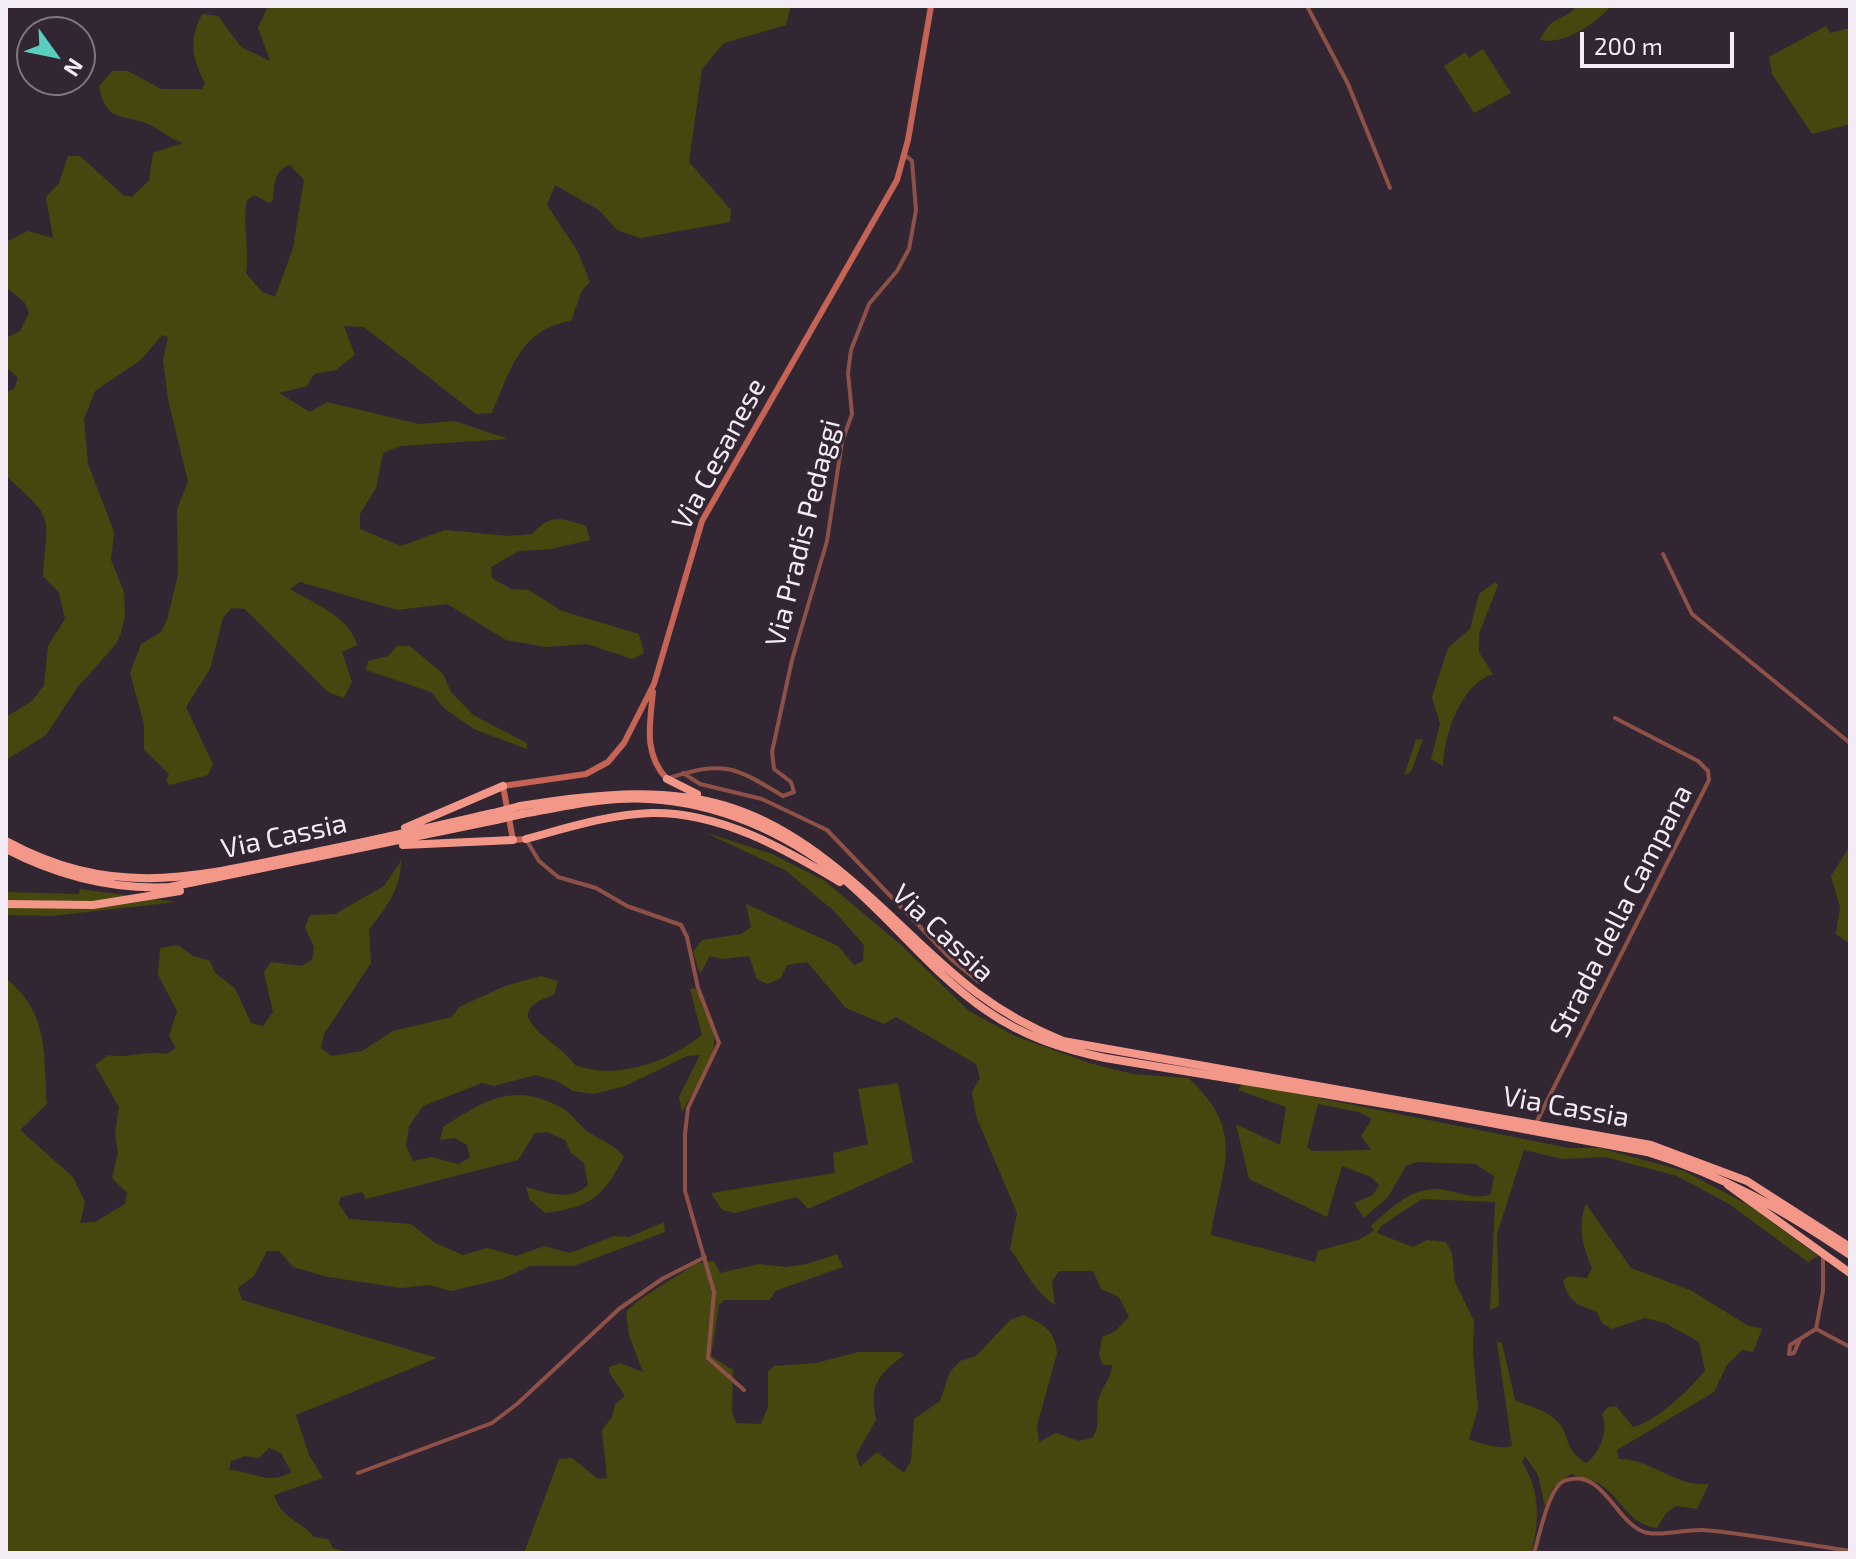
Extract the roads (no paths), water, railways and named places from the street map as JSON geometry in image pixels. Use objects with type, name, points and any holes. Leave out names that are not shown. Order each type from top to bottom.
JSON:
[{"type":"highway","points":[[667,779],[682,789],[735,807]]},
{"type":"highway","points":[[359,843],[412,826],[503,786]]},
{"type":"highway","name":"Via Cassia","points":[[6,841],[73,870],[139,880],[204,875],[620,792],[697,798],[735,807],[780,828],[816,851],[863,889],[973,993],[1036,1030],[1099,1050],[1651,1145],[1722,1169],[1780,1200],[1850,1247]]},
{"type":"highway","name":"Via Cassia","points":[[521,810],[619,799],[699,806],[735,815],[778,836],[831,870],[968,998],[1011,1026],[1067,1050],[1647,1152],[1714,1175],[1769,1201],[1850,1255]]},
{"type":"highway","points":[[526,839],[619,816],[652,813],[689,816],[773,843],[858,893]]},
{"type":"highway","name":"Via Cassia","points":[[6,849],[51,871],[109,885],[159,888],[212,881],[378,846],[494,816]]},
{"type":"highway","points":[[378,846],[513,840]]},
{"type":"highway","points":[[6,904],[113,904],[212,881]]},
{"type":"highway","points":[[1714,1175],[1850,1273]]},
{"type":"street","name":"Via Cesanese","points":[[503,786],[578,776],[605,764],[624,743],[654,684],[702,521],[887,201],[905,155],[931,6]]},
{"type":"street","points":[[1307,6],[1348,84],[1390,188]]},
{"type":"street","name":"Via Pradis Pedaggi","points":[[667,779],[709,766],[728,766],[783,796],[794,792],[792,784],[774,769],[772,752],[792,660],[830,527],[843,439],[852,414],[848,369],[854,338],[865,310],[900,267],[912,240],[916,189],[912,162],[905,155]]},
{"type":"street","points":[[1663,554],[1692,614],[1850,743]]},
{"type":"street","points":[[654,684],[649,740],[654,763],[667,779]]},
{"type":"street","name":"Strada della Campana","points":[[1537,1121],[1709,780],[1708,771],[1696,759],[1615,718]]},
{"type":"street","points":[[683,773],[700,784],[762,799],[827,830],[952,960],[979,982]]},
{"type":"street","points":[[503,786],[513,840],[526,839],[535,856],[555,875],[599,890],[627,906],[675,920],[685,932],[698,988],[719,1041],[716,1055],[690,1103],[685,1121],[685,1191],[714,1297],[708,1358],[744,1390]]},
{"type":"street","points":[[1479,1113],[1537,1121],[1571,1130]]},
{"type":"street","points":[[1800,1339],[1816,1329],[1823,1291],[1823,1253]]},
{"type":"street","points":[[358,1473],[492,1423],[626,1304],[674,1272],[705,1257]]},
{"type":"street","points":[[1823,1265],[1833,1260]]},
{"type":"street","points":[[1816,1329],[1850,1347]]},
{"type":"street","points":[[1534,1553],[1552,1494],[1559,1484],[1572,1479],[1597,1487],[1629,1524],[1647,1532],[1719,1531],[1850,1551]]}]
